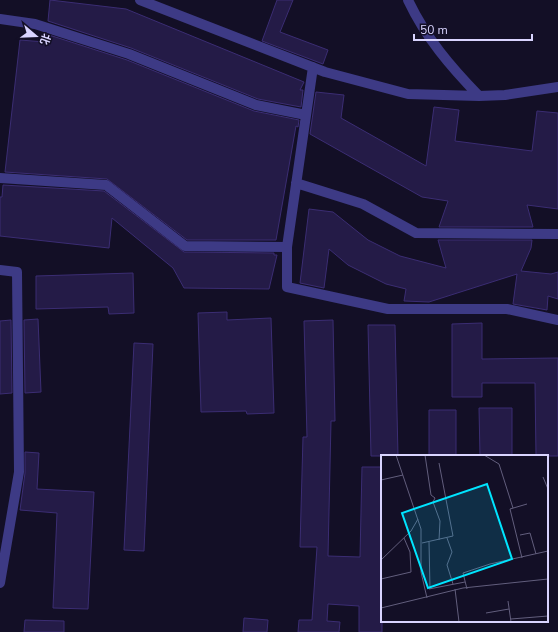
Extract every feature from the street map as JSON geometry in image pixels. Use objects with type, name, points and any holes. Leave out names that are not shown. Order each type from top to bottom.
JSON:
[{"type":"street","points":[[140,0],[312,67],[408,94],[479,96],[505,95],[558,87]]},
{"type":"street","points":[[408,0],[417,18],[444,59],[479,96]]},
{"type":"street","points":[[0,19],[35,24],[129,54],[256,105],[306,115]]},
{"type":"street","points":[[312,67],[287,247],[287,287],[388,309],[507,309],[558,320]]},
{"type":"street","points":[[0,178],[106,185],[185,246],[287,247]]},
{"type":"street","points":[[296,183],[363,204],[416,233],[558,234]]},
{"type":"street","points":[[0,270],[17,272],[19,464],[0,583]]},
{"type":"building","points":[[50,0],[126,9],[304,82],[300,90],[303,90],[301,107],[258,99],[131,48],[48,21]]},
{"type":"building","points":[[277,0],[293,0],[280,32],[328,50],[323,64],[262,41]]},
{"type":"building","points":[[46,34],[127,60],[254,111],[299,120],[298,127],[296,126],[276,240],[187,240],[107,179],[5,172],[20,40],[45,42]]},
{"type":"building","points":[[316,92],[344,95],[341,118],[426,166],[434,107],[459,110],[455,141],[532,151],[537,111],[558,113],[558,209],[527,205],[533,227],[439,227],[448,201],[422,197],[310,134]]},
{"type":"building","points":[[3,185],[104,191],[184,252],[274,253],[274,255],[277,255],[269,289],[184,288],[173,268],[112,218],[109,248],[0,236],[0,197],[2,197]]},
{"type":"building","points":[[309,209],[333,212],[368,240],[400,256],[446,268],[438,240],[532,240],[531,248],[521,271],[551,274],[558,272],[558,299],[548,296],[547,310],[513,304],[517,274],[429,302],[404,301],[406,289],[386,284],[348,265],[329,249],[324,288],[300,283]]},
{"type":"building","points":[[133,273],[134,313],[109,314],[108,307],[36,309],[36,276]]},
{"type":"building","points":[[227,312],[227,320],[271,318],[274,413],[247,414],[246,411],[201,412],[198,313]]},
{"type":"building","points":[[38,319],[41,392],[25,393],[24,320]]},
{"type":"building","points":[[11,320],[12,393],[0,394],[0,321]]},
{"type":"building","points":[[333,320],[335,421],[331,421],[328,556],[360,557],[362,467],[381,467],[382,632],[359,632],[359,606],[328,604],[327,621],[340,622],[339,632],[298,632],[299,620],[312,620],[317,547],[300,547],[303,437],[307,437],[304,321]]},
{"type":"building","points":[[482,323],[482,359],[558,358],[558,456],[536,455],[535,383],[482,383],[482,397],[452,397],[452,324]]},
{"type":"building","points":[[368,325],[395,325],[398,455],[371,456]]},
{"type":"building","points":[[134,343],[153,344],[144,551],[124,550]]},
{"type":"building","points":[[479,408],[512,408],[512,455],[480,455]]},
{"type":"building","points":[[429,410],[456,410],[456,455],[429,455]]},
{"type":"building","points":[[25,452],[39,453],[37,489],[94,492],[88,609],[53,608],[57,513],[20,510],[25,473]]},
{"type":"building","points":[[244,618],[268,620],[267,632],[243,632]]},
{"type":"building","points":[[25,620],[64,621],[64,632],[24,632]]}]
